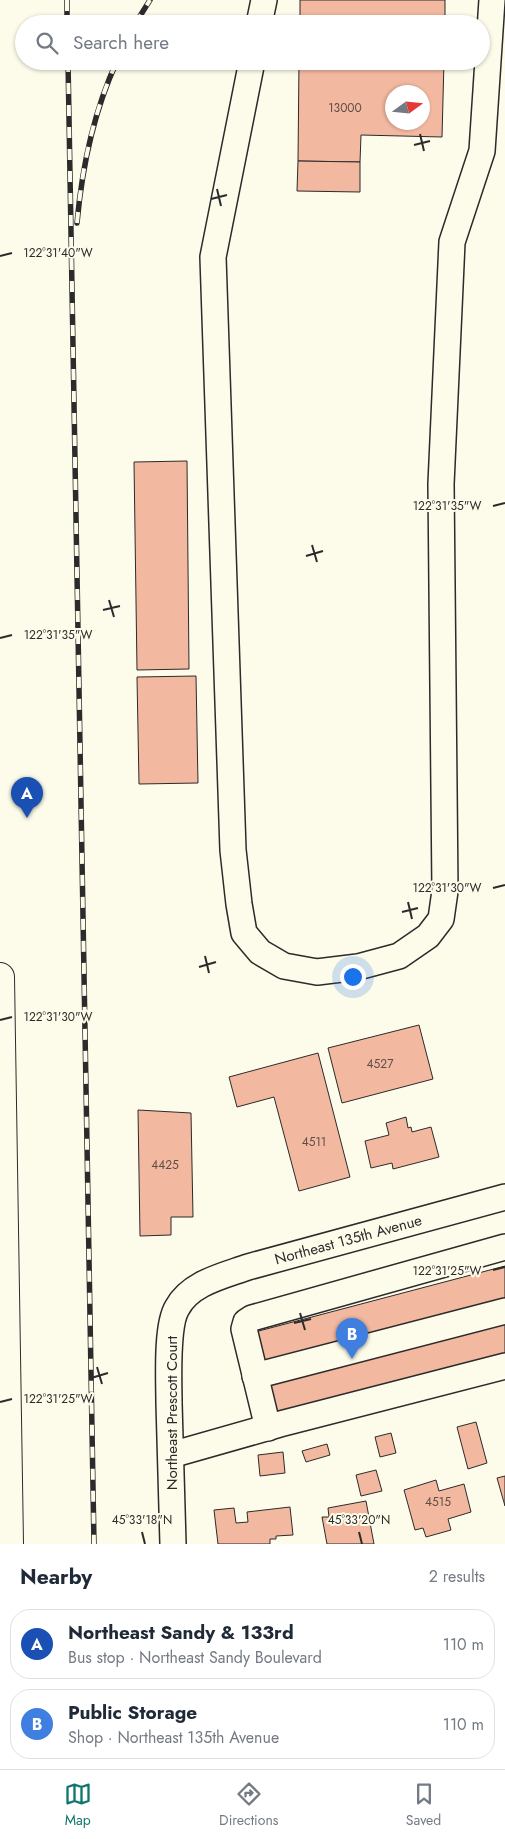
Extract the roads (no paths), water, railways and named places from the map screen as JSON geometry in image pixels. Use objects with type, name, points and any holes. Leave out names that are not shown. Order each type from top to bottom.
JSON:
[{"type":"main road","points":[[0,977],[4,1457],[9,1544]]},
{"type":"street","points":[[261,15],[264,0]]},
{"type":"street","points":[[490,30],[492,0]]},
{"type":"street","points":[[250,70],[214,257],[233,850],[244,934],[260,952],[284,966],[317,972],[358,966],[399,956],[428,936],[440,919],[445,891],[441,484],[452,242],[482,151],[487,70]]},
{"type":"street","name":"Northeast 135th Avenue","points":[[193,1289],[211,1280],[248,1267],[505,1197]]},
{"type":"street","points":[[268,1428],[244,1329],[246,1322],[252,1318],[354,1288],[505,1247]]},
{"type":"street","name":"Northeast Prescott Court","points":[[173,1544],[169,1363],[176,1308],[193,1289]]},
{"type":"street","points":[[255,1376],[505,1310]]},
{"type":"street","points":[[171,1455],[505,1366]]},
{"type":"railway","points":[[67,0],[67,15]]},
{"type":"railway","points":[[141,15],[150,0]]},
{"type":"railway","points":[[68,70],[94,1544]]},
{"type":"railway","points":[[77,223],[82,181],[90,140],[101,100],[113,70]]},
{"type":"place","name":"Northeast Sandy & 133rd","points":[[27,818]]},
{"type":"place","name":"Public Storage","points":[[352,1359]]}]
